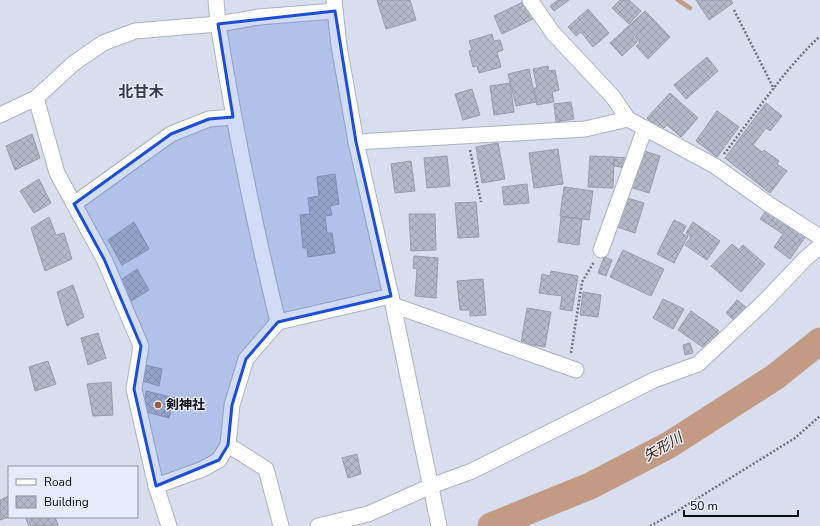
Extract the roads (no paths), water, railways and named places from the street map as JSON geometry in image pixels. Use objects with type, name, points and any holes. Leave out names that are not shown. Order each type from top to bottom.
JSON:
[{"type":"street","points":[[216,0],[218,24],[233,117],[261,255],[278,322]]},
{"type":"street","points":[[530,0],[553,33],[614,97],[628,119],[715,166],[770,205],[820,237]]},
{"type":"street","points":[[0,115],[36,98],[74,63],[103,43],[135,31],[218,24],[335,5],[338,46],[356,142],[392,300],[439,526]]},
{"type":"street","points":[[36,98],[58,173],[104,259],[141,346],[134,390],[156,486],[169,526]]},
{"type":"street","points":[[74,204],[171,134],[209,119],[233,117]]},
{"type":"street","points":[[356,142],[585,129],[628,119]]},
{"type":"street","points":[[601,250],[645,128]]},
{"type":"street","points":[[318,526],[368,514],[431,486],[472,471],[654,380],[698,364],[763,304],[805,259],[820,246]]},
{"type":"street","points":[[156,486],[204,469],[219,460],[228,445],[232,405],[246,359],[278,322],[392,300],[572,369]]},
{"type":"street","points":[[228,445],[266,469],[281,526]]},
{"type":"waterway","points":[[678,0],[690,8]]},
{"type":"waterway","name":"矢形川","points":[[491,526],[590,486],[669,445],[775,377],[820,341]]},
{"type":"place","name":"剣神社","points":[[158,405]]},
{"type":"district","name":"北甘木","points":[[141,92]]}]
